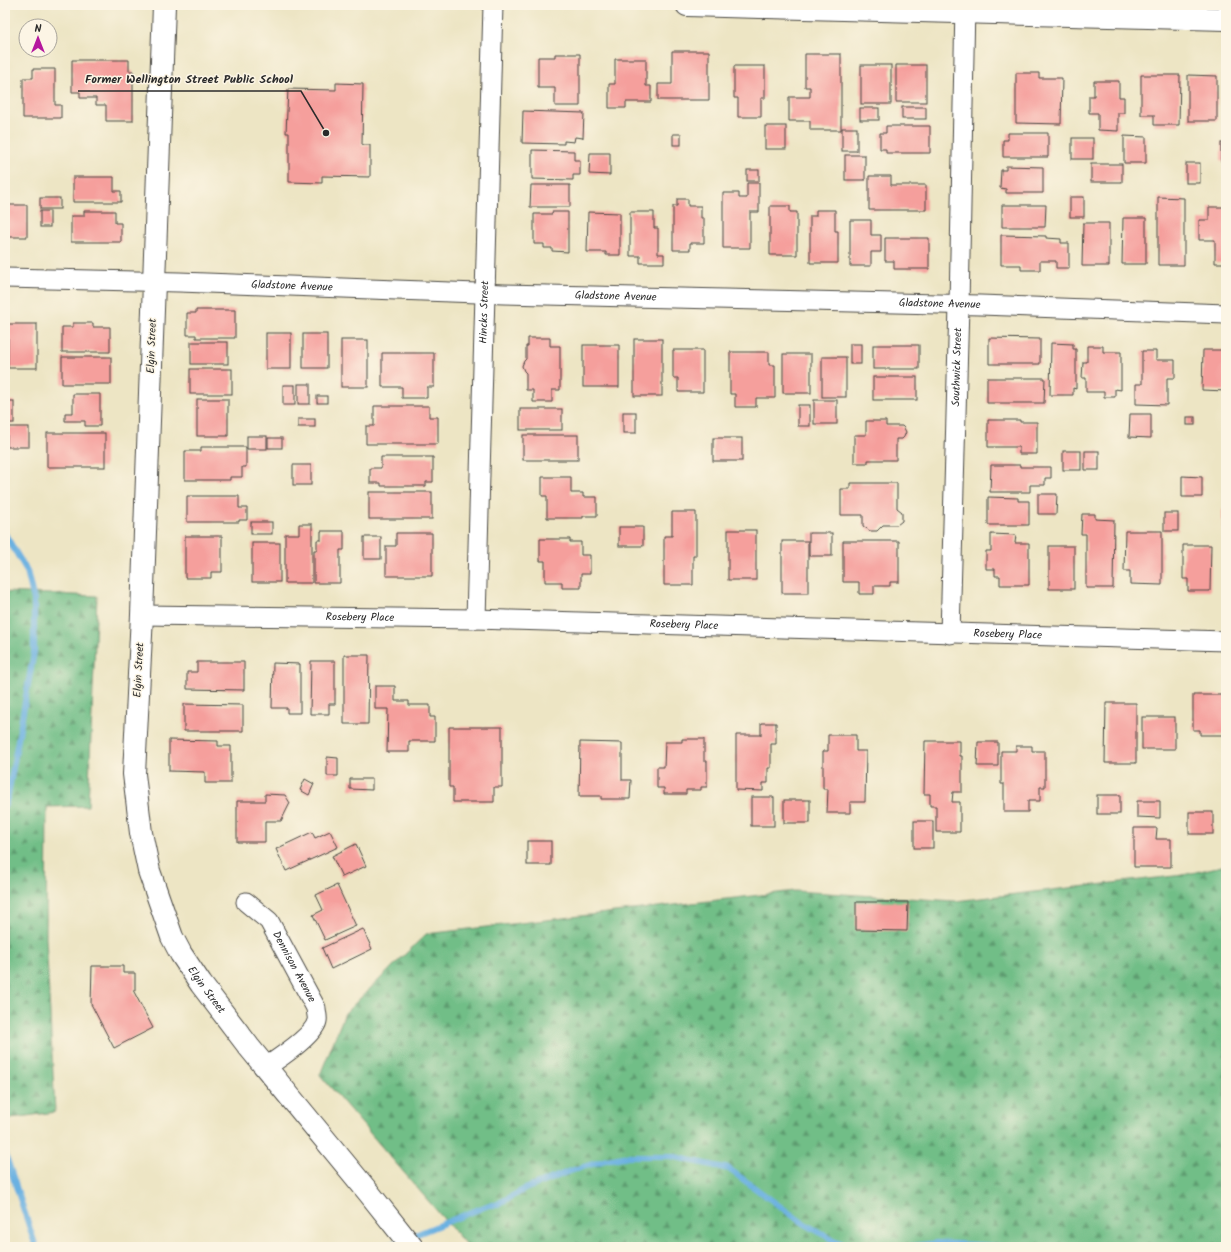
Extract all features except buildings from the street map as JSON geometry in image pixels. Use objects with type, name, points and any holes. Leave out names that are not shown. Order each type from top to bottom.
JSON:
[{"type":"street","name":"Elgin Street","points":[[164,5],[142,615],[134,774],[141,833],[149,871],[172,937],[182,954],[215,1004],[412,1247]]},
{"type":"street","name":"Hincks Street","points":[[476,619],[493,5]]},
{"type":"street","points":[[687,5],[965,9],[1226,19]]},
{"type":"street","name":"Southwick Street","points":[[950,634],[965,9]]},
{"type":"street","name":"Gladstone Avenue","points":[[5,278],[154,281],[486,294],[959,305],[1226,314]]},
{"type":"street","name":"Rosebery Place","points":[[142,615],[476,619],[1226,641]]},
{"type":"street","name":"Dennison Avenue","points":[[246,902],[269,921],[316,1008],[317,1020],[313,1030],[266,1067]]},
{"type":"green space","points":[[5,592],[97,596],[88,806],[47,807],[46,937],[55,1112],[5,1119]]},
{"type":"green space","points":[[1226,865],[1226,1247],[468,1247],[320,1075],[345,1013],[426,934],[795,891],[955,901],[1183,875]]},
{"type":"waterway","points":[[5,534],[27,571],[34,600],[34,652],[5,805]]},
{"type":"waterway","points":[[5,1153],[36,1247]]},
{"type":"waterway","points":[[410,1237],[489,1205],[496,1205],[525,1189],[573,1170],[606,1160],[629,1156],[671,1156],[729,1169],[800,1221],[833,1240],[853,1247]]},
{"type":"waterway","points":[[382,1247],[402,1241]]},
{"type":"waterway","points":[[908,1247],[937,1243],[1011,1247]]},
{"type":"place","name":"Former Wellington Street Public School","points":[[326,133]]}]
